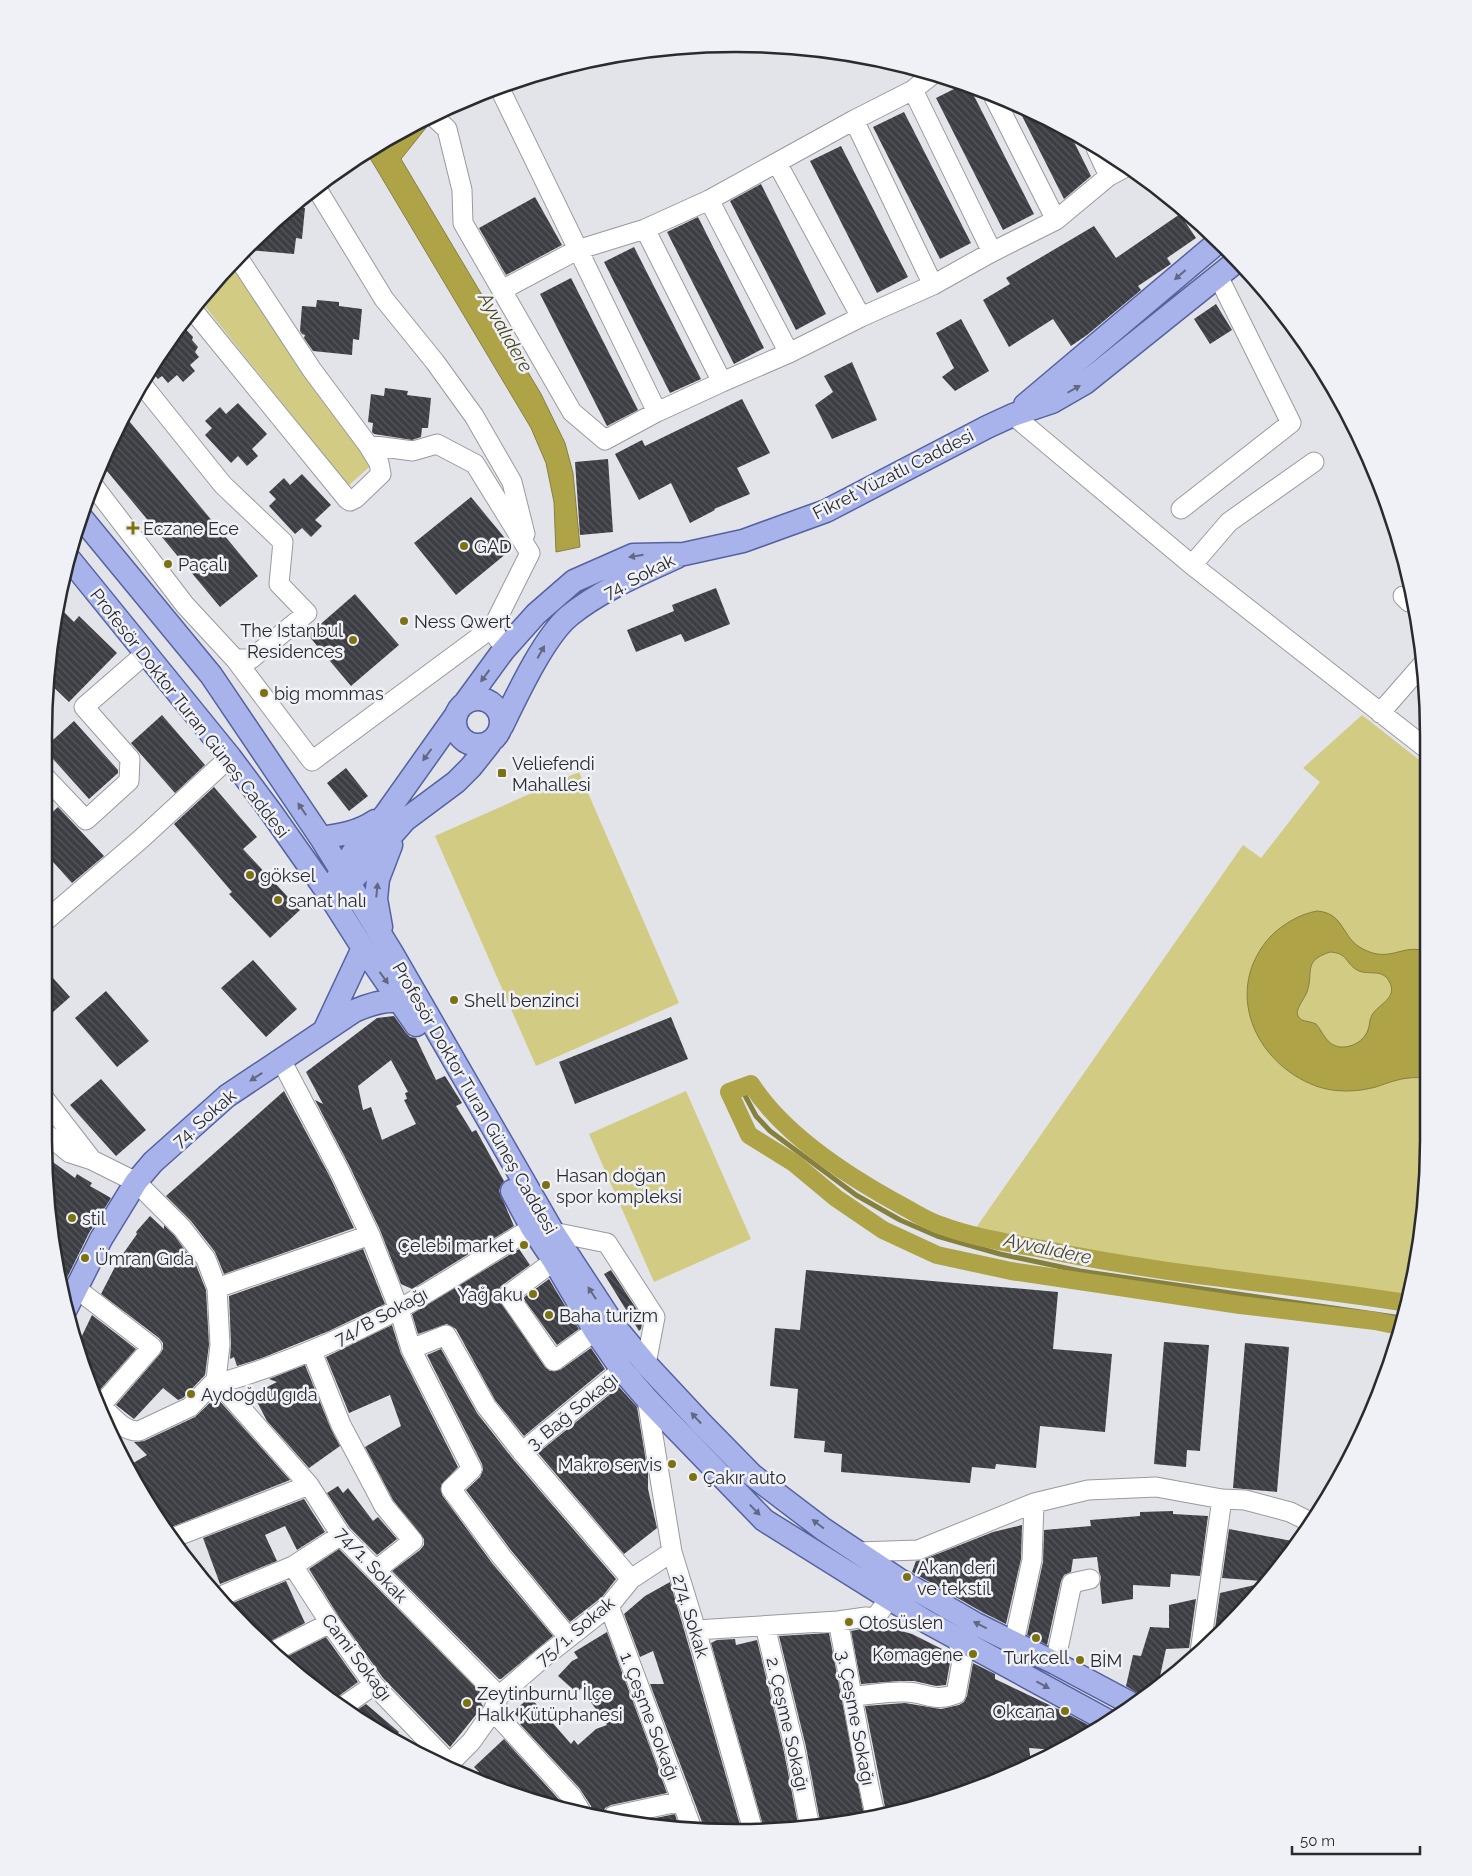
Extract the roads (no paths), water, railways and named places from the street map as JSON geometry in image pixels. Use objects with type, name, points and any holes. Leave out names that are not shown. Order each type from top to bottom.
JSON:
[{"type":"main road","points":[[1013,415],[1213,247]]},
{"type":"main road","points":[[1013,415],[1052,402],[1084,383],[1231,266]]},
{"type":"main road","name":"Fikret Yüzatlı Caddesi","points":[[684,554],[743,541],[826,511],[1013,415]]},
{"type":"main road","name":"Profesör Doktor Turan Güneş Caddesi","points":[[87,524],[211,675],[321,838],[424,1011],[542,1230],[554,1261],[595,1331],[622,1370],[647,1399],[764,1520],[927,1622],[1101,1717]]},
{"type":"main road","name":"74. Sokak","points":[[395,817],[460,709],[503,651],[536,614],[574,581],[633,555],[684,554]]},
{"type":"main road","name":"74. Sokak","points":[[395,817],[456,782],[478,759],[496,734],[547,642],[569,616],[610,589],[684,554]]},
{"type":"main road","name":"Profesör Doktor Turan Güneş Caddesi","points":[[75,565],[230,757],[328,893],[465,1101],[542,1230],[616,1328],[646,1364],[752,1475],[824,1529],[894,1577],[976,1624],[1126,1701]]},
{"type":"main road","points":[[480,699],[494,704],[502,718],[496,734],[474,746],[467,743],[460,738],[454,723],[460,709],[480,699]]},
{"type":"main road","points":[[321,838],[345,834],[395,817]]},
{"type":"main road","points":[[328,893],[345,877],[395,817]]},
{"type":"main road","points":[[382,938],[376,899],[378,879],[387,854],[395,817]]},
{"type":"main road","name":"74. Sokak","points":[[72,1298],[101,1239],[136,1182],[153,1162],[227,1096],[324,1029],[363,948]]},
{"type":"main road","points":[[324,1029],[354,1011],[369,1005],[400,1000],[424,1011]]},
{"type":"street","points":[[502,290],[578,250],[645,228],[709,200],[854,120],[913,90],[926,80]]},
{"type":"street","points":[[913,90],[992,252]]},
{"type":"street","points":[[502,94],[657,412]]},
{"type":"street","points":[[998,105],[1056,220]]},
{"type":"street","points":[[854,120],[933,285]]},
{"type":"street","points":[[438,121],[447,129],[462,190],[463,223],[572,412],[605,440],[657,412],[789,353],[861,317],[933,285],[992,252],[1056,220],[1109,176],[1119,170]]},
{"type":"street","points":[[1101,158],[1109,176]]},
{"type":"street","points":[[777,163],[861,317]]},
{"type":"street","points":[[98,492],[185,605],[235,659],[312,761],[493,627],[530,553],[512,482],[474,416],[435,362],[384,299],[320,194]]},
{"type":"street","points":[[709,200],[789,353]]},
{"type":"street","points":[[645,228],[722,382]]},
{"type":"street","points":[[197,316],[346,498],[350,501],[356,498],[381,474],[379,463],[368,445],[312,370],[242,264]]},
{"type":"street","points":[[1181,509],[1291,423],[1218,276]]},
{"type":"street","points":[[147,390],[223,485],[283,542],[278,584],[307,613],[251,658],[235,659]]},
{"type":"street","points":[[1013,415],[1192,565],[1420,744]]},
{"type":"street","points":[[368,445],[413,451],[437,444],[475,464],[530,553]]},
{"type":"street","points":[[1192,565],[1229,522],[1314,462]]},
{"type":"street","points":[[493,627],[503,651]]},
{"type":"street","points":[[52,784],[86,820],[130,781],[130,759],[84,707],[145,654]]},
{"type":"street","points":[[1380,713],[1416,672]]},
{"type":"street","points":[[52,915],[141,839],[230,757]]},
{"type":"street","points":[[281,1060],[370,1234],[399,1309],[411,1349],[472,1469],[451,1489],[501,1556],[568,1637]]},
{"type":"street","points":[[52,1108],[92,1160]]},
{"type":"street","points":[[52,1138],[70,1153],[92,1160],[136,1182],[182,1228],[206,1259],[217,1288],[220,1345],[218,1381],[190,1407],[140,1431],[132,1431],[126,1428],[111,1415]]},
{"type":"street","points":[[542,1230],[607,1244],[654,1317],[646,1364]]},
{"type":"street","name":"74/B Sokağı","points":[[218,1381],[264,1370],[312,1352],[399,1309],[542,1230]]},
{"type":"street","points":[[217,1288],[370,1234]]},
{"type":"street","points":[[554,1261],[508,1295],[554,1361],[595,1331]]},
{"type":"street","points":[[77,1289],[152,1347],[105,1401]]},
{"type":"street","points":[[411,1349],[446,1335],[486,1406],[522,1452],[631,1579]]},
{"type":"street","points":[[312,1352],[345,1433],[384,1506],[413,1541],[376,1570]]},
{"type":"street","name":"3. Bağ Sokağı","points":[[522,1452],[622,1370]]},
{"type":"street","name":"74/1. Sokak","points":[[218,1381],[309,1485],[341,1535],[376,1570],[496,1704],[577,1804]]},
{"type":"street","name":"274. Sokak","points":[[647,1399],[672,1552],[751,1823]]},
{"type":"street","points":[[179,1536],[309,1485]]},
{"type":"street","points":[[858,1552],[918,1550],[1034,1503],[1088,1490],[1156,1487],[1222,1499],[1245,1500],[1290,1512],[1304,1519]]},
{"type":"street","points":[[1202,1640],[1222,1499]]},
{"type":"street","points":[[1014,1642],[1032,1560],[1034,1503]]},
{"type":"street","points":[[225,1594],[293,1566],[341,1535]]},
{"type":"street","points":[[894,1577],[918,1550]]},
{"type":"street","name":"75/1. Sokak","points":[[452,1761],[471,1742],[496,1704],[568,1637],[609,1606],[631,1579],[672,1552]]},
{"type":"street","name":"Cami Sokağı","points":[[293,1566],[374,1685],[442,1757]]},
{"type":"street","points":[[1055,1663],[1072,1583],[1090,1579]]},
{"type":"street","points":[[696,1630],[838,1621],[866,1617],[875,1618],[889,1599]]},
{"type":"street","name":"1. Çeşme Sokağı","points":[[609,1606],[690,1822]]},
{"type":"street","name":"3. Çeşme Sokağı","points":[[838,1621],[853,1696],[862,1756],[874,1809]]},
{"type":"street","points":[[279,1648],[330,1623]]},
{"type":"street","name":"2. Çeşme Sokağı","points":[[765,1626],[795,1750],[808,1820]]},
{"type":"street","points":[[853,1696],[906,1692],[931,1698],[945,1698],[956,1694],[963,1656],[956,1637]]},
{"type":"street","points":[[348,1702],[374,1685]]},
{"type":"street","points":[[624,1814],[682,1801]]},
{"type":"waterway","points":[[1394,1325],[1240,1305],[1011,1271],[937,1255],[883,1230],[836,1198],[794,1163],[749,1135],[729,1092],[751,1084],[782,1121],[821,1155],[885,1196],[927,1219],[953,1230],[993,1240],[1092,1259],[1399,1302]]},
{"type":"waterway","name":"Ayvalıdere","points":[[741,1088],[756,1116],[770,1131],[856,1195],[900,1220],[937,1236],[1000,1254],[1080,1271],[1396,1317]]},
{"type":"place","name":"Eczane Ece","points":[[133,528]]},
{"type":"place","name":"GAD","points":[[464,546]]},
{"type":"place","name":"Paçalı","points":[[168,564]]},
{"type":"place","name":"Ness Qwert","points":[[404,621]]},
{"type":"place","name":"The Istanbul Residences","points":[[353,640]]},
{"type":"place","name":"big mommas","points":[[264,693]]},
{"type":"place","name":"Veliefendi Mahallesi","points":[[502,773]]},
{"type":"place","name":"göksel","points":[[250,875]]},
{"type":"place","name":"sanat halı","points":[[278,900]]},
{"type":"place","name":"Shell benzinci","points":[[454,1000]]},
{"type":"place","name":"Hasan doğan spor kompleksi","points":[[546,1185]]},
{"type":"place","name":"stil","points":[[72,1218]]},
{"type":"place","name":"Çelebi market","points":[[524,1245]]},
{"type":"place","name":"Ümran Gıda","points":[[85,1258]]},
{"type":"place","name":"Yağ aku","points":[[533,1294]]},
{"type":"place","name":"Baha turizm","points":[[549,1315]]},
{"type":"place","name":"Aydoğdu gıda","points":[[191,1394]]},
{"type":"place","name":"Makro servis","points":[[672,1464]]},
{"type":"place","name":"Çakır auto","points":[[693,1477]]},
{"type":"place","name":"Akan deri ve tekstil","points":[[907,1577]]},
{"type":"place","name":"Otosüslen","points":[[849,1622]]},
{"type":"place","name":"Turkcell","points":[[1036,1638]]},
{"type":"place","name":"Komagene","points":[[973,1654]]},
{"type":"place","name":"BİM","points":[[1080,1660]]},
{"type":"place","name":"Zeytinburnu İlçe Halk Kütüphanesi","points":[[467,1703]]},
{"type":"place","name":"Okcana","points":[[1065,1711]]}]
